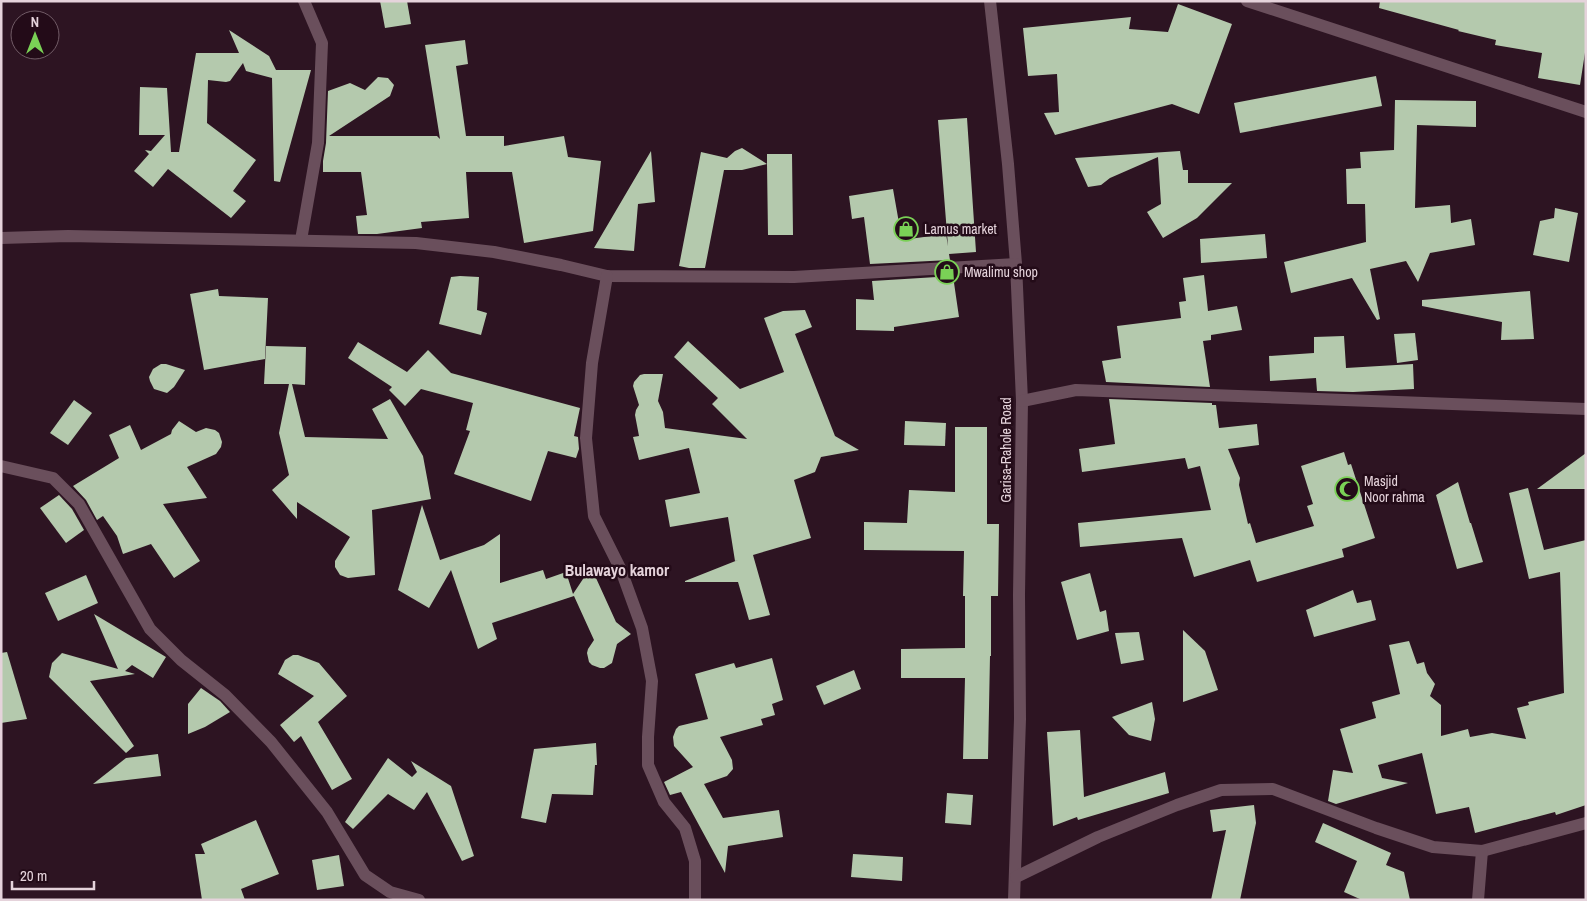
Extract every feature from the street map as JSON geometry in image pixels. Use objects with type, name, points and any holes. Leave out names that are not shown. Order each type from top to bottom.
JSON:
[{"type":"street","points":[[301,240],[318,143],[322,43],[304,1]]},
{"type":"street","name":"Garisa-Rahole Road","points":[[990,1],[1008,164],[1016,264],[1022,401],[1019,595],[1020,718],[1014,900]]},
{"type":"street","points":[[1247,1],[1586,112]]},
{"type":"street","points":[[1,238],[68,236],[416,242],[494,252],[607,276],[794,277],[1016,264]]},
{"type":"street","points":[[607,276],[592,363],[586,438],[594,516],[621,570],[642,628],[652,681],[648,765],[664,802],[686,828],[695,860],[695,900]]},
{"type":"street","points":[[1022,401],[1076,390],[1586,409]]},
{"type":"street","points":[[1,466],[53,478],[79,504],[150,629],[182,660],[225,695],[271,742],[327,812],[365,875],[390,892],[418,900]]},
{"type":"street","points":[[1016,877],[1098,837],[1220,790],[1273,789],[1376,828],[1433,847],[1482,851],[1586,823]]},
{"type":"street","points":[[1478,900],[1482,851]]},
{"type":"building","points":[[380,1],[407,1],[411,24],[385,28]]},
{"type":"building","points":[[1380,1],[1586,1],[1586,46],[1580,85],[1538,78],[1542,53],[1495,45],[1496,40],[1379,8]]},
{"type":"building","points":[[1178,4],[1232,24],[1199,114],[1172,104],[1055,135],[1044,113],[1059,112],[1057,74],[1028,76],[1023,28],[1131,17],[1129,29],[1168,32]]},
{"type":"building","points":[[229,30],[269,56],[276,70],[311,70],[280,182],[274,181],[272,78],[246,71],[243,63],[230,81],[208,80],[207,123],[256,160],[233,191],[246,201],[231,218],[168,169],[153,187],[134,171],[149,154],[145,150],[151,151],[165,135],[139,135],[140,87],[167,88],[171,152],[179,152],[196,53],[239,53]]},
{"type":"building","points":[[465,40],[468,64],[456,66],[466,136],[504,136],[504,146],[564,136],[568,157],[601,161],[593,231],[524,243],[512,172],[466,172],[469,218],[421,222],[422,228],[377,234],[358,234],[356,216],[367,215],[361,172],[323,172],[328,91],[350,83],[365,90],[378,77],[388,78],[394,85],[390,96],[329,136],[437,136],[440,139],[425,45]]},
{"type":"building","points":[[1376,76],[1382,106],[1240,133],[1234,103]]},
{"type":"building","points":[[1395,100],[1476,101],[1476,127],[1417,125],[1415,208],[1450,205],[1451,223],[1471,219],[1475,245],[1430,253],[1418,282],[1406,261],[1370,269],[1380,319],[1377,320],[1352,278],[1291,293],[1284,262],[1366,242],[1365,204],[1347,204],[1346,169],[1361,168],[1360,152],[1394,150]]},
{"type":"building","points":[[967,118],[976,252],[949,254],[950,260],[870,264],[864,217],[852,219],[849,196],[893,189],[902,240],[946,234],[948,246],[938,120]]},
{"type":"building","points":[[742,148],[767,164],[742,170],[724,170],[705,268],[679,266],[701,152],[727,158]]},
{"type":"building","points":[[651,151],[655,202],[638,204],[634,251],[594,248]]},
{"type":"building","points":[[1180,151],[1183,170],[1188,170],[1188,183],[1232,183],[1197,218],[1163,238],[1147,212],[1161,204],[1158,157],[1110,178],[1101,185],[1088,187],[1075,158]]},
{"type":"building","points":[[767,154],[792,154],[793,235],[768,235]]},
{"type":"building","points":[[1555,208],[1578,213],[1569,262],[1533,255],[1540,221],[1554,218]]},
{"type":"building","points":[[1265,234],[1267,258],[1201,263],[1200,239]]},
{"type":"building","points":[[1204,275],[1208,311],[1237,306],[1242,330],[1211,335],[1211,340],[1203,341],[1210,387],[1106,382],[1102,361],[1121,358],[1117,326],[1181,318],[1179,302],[1186,301],[1183,278]]},
{"type":"building","points":[[953,276],[959,317],[894,327],[894,331],[856,330],[856,299],[874,300],[872,281]]},
{"type":"building","points":[[451,277],[479,277],[477,310],[487,313],[481,335],[439,324]]},
{"type":"building","points":[[218,289],[219,296],[268,298],[265,359],[204,370],[190,294]]},
{"type":"building","points":[[1530,291],[1534,339],[1501,340],[1502,322],[1422,306],[1422,300]]},
{"type":"building","points":[[805,310],[812,327],[795,334],[835,436],[859,450],[821,457],[815,472],[794,480],[811,538],[753,555],[770,615],[749,620],[738,582],[685,582],[738,560],[735,561],[728,517],[670,527],[665,500],[700,493],[689,448],[639,460],[633,437],[639,436],[635,415],[639,405],[633,386],[640,375],[663,374],[658,401],[663,412],[665,428],[747,439],[712,404],[718,398],[674,357],[688,341],[740,389],[784,372],[764,318],[783,311]]},
{"type":"building","points":[[1415,333],[1418,360],[1397,363],[1394,334]]},
{"type":"building","points":[[1344,336],[1346,368],[1413,364],[1414,389],[1353,392],[1317,391],[1316,378],[1270,381],[1269,356],[1314,353],[1314,337]]},
{"type":"building","points":[[358,342],[407,372],[428,350],[451,373],[580,408],[574,436],[578,437],[579,449],[576,458],[548,451],[531,501],[454,474],[470,431],[466,430],[473,403],[421,389],[405,406],[389,390],[392,387],[348,358]]},
{"type":"building","points":[[266,346],[306,347],[305,385],[292,384],[305,437],[388,439],[372,409],[390,399],[423,456],[431,499],[372,510],[375,575],[348,578],[340,575],[335,567],[335,561],[350,537],[297,502],[297,519],[272,490],[289,475],[279,433],[289,384],[264,384]]},
{"type":"building","points":[[161,364],[185,370],[174,387],[167,393],[154,389],[149,377],[153,369]]},
{"type":"building","points":[[1109,399],[1212,403],[1212,405],[1216,405],[1219,428],[1257,424],[1259,445],[1228,449],[1240,478],[1239,485],[1248,524],[1250,523],[1256,543],[1314,526],[1307,506],[1313,504],[1301,466],[1344,452],[1348,465],[1351,464],[1375,538],[1342,549],[1344,557],[1257,582],[1250,560],[1194,577],[1182,538],[1080,547],[1078,523],[1211,510],[1200,466],[1188,469],[1185,458],[1082,472],[1079,449],[1115,444]]},
{"type":"building","points":[[74,400],[92,413],[68,445],[50,433]]},
{"type":"building","points":[[179,421],[196,432],[206,428],[215,430],[219,433],[222,442],[216,454],[187,467],[207,498],[163,504],[200,561],[174,578],[151,544],[123,554],[117,536],[103,516],[97,520],[86,500],[73,486],[119,458],[109,435],[130,425],[141,450],[171,434]]},
{"type":"building","points":[[905,421],[946,423],[945,446],[904,445]]},
{"type":"building","points":[[955,427],[987,427],[987,524],[999,524],[998,596],[991,596],[988,759],[963,759],[965,678],[901,678],[901,649],[965,648],[964,551],[864,550],[864,522],[907,523],[909,490],[955,492]]},
{"type":"building","points":[[1586,453],[1586,489],[1537,489]]},
{"type":"building","points":[[1458,482],[1483,562],[1457,569],[1436,495]]},
{"type":"building","points":[[1528,488],[1544,550],[1586,540],[1586,805],[1556,815],[1555,812],[1475,833],[1469,807],[1436,814],[1422,753],[1378,765],[1382,778],[1408,783],[1336,804],[1328,801],[1333,770],[1353,773],[1340,729],[1376,718],[1372,702],[1400,694],[1389,645],[1409,641],[1417,664],[1424,662],[1427,673],[1435,684],[1430,696],[1441,705],[1441,736],[1468,729],[1470,737],[1492,733],[1526,739],[1517,708],[1529,705],[1528,702],[1564,693],[1560,572],[1529,579],[1509,493]]},
{"type":"building","points":[[59,495],[72,509],[84,530],[66,543],[40,508]]},
{"type":"building","points":[[422,505],[440,560],[484,545],[500,534],[500,583],[543,570],[546,579],[566,572],[573,594],[591,567],[616,622],[631,634],[617,644],[612,663],[604,668],[600,668],[589,662],[587,653],[594,640],[574,596],[492,623],[497,639],[478,649],[451,570],[429,608],[398,590]]},
{"type":"building","points":[[1090,573],[1100,612],[1106,610],[1109,631],[1077,640],[1061,582]]},
{"type":"building","points":[[86,575],[98,603],[58,621],[45,593]]},
{"type":"building","points":[[1353,590],[1357,603],[1371,600],[1376,620],[1314,637],[1306,610]]},
{"type":"building","points":[[94,614],[166,657],[153,678],[132,665],[125,671],[135,674],[90,681],[134,746],[126,753],[49,677],[52,663],[62,653],[118,669]]},
{"type":"building","points":[[1183,630],[1205,651],[1218,690],[1183,702]]},
{"type":"building","points":[[1139,632],[1144,660],[1121,664],[1115,633]]},
{"type":"building","points":[[7,652],[27,719],[1,723],[1,653]]},
{"type":"building","points":[[293,655],[319,663],[347,696],[318,722],[352,779],[332,790],[301,736],[294,742],[280,725],[314,696],[278,674],[285,660]]},
{"type":"building","points":[[772,658],[783,700],[772,704],[775,715],[761,719],[763,725],[720,737],[732,760],[733,769],[727,776],[704,784],[723,818],[779,810],[783,837],[728,846],[725,873],[681,792],[670,795],[664,782],[693,767],[674,746],[673,737],[679,726],[708,719],[695,674],[734,663],[736,668]]},
{"type":"building","points":[[854,670],[861,689],[824,705],[816,686]]},
{"type":"building","points":[[201,688],[220,701],[230,712],[205,727],[188,734],[188,704]]},
{"type":"building","points":[[1152,702],[1155,719],[1151,741],[1129,735],[1112,717]]},
{"type":"building","points":[[1080,730],[1084,797],[1165,772],[1169,793],[1078,820],[1077,817],[1053,826],[1047,732]]},
{"type":"building","points":[[596,743],[597,765],[595,765],[593,795],[552,794],[546,823],[521,818],[534,749]]},
{"type":"building","points":[[158,754],[161,776],[93,784],[126,758]]},
{"type":"building","points":[[388,758],[412,777],[417,772],[411,761],[451,786],[474,856],[462,861],[427,792],[414,810],[388,794],[353,829],[345,822]]},
{"type":"building","points":[[947,793],[973,795],[971,825],[945,823]]},
{"type":"building","points":[[1254,805],[1256,823],[1240,900],[1211,900],[1226,830],[1213,832],[1210,810]]},
{"type":"building","points":[[256,820],[279,874],[241,889],[245,900],[202,900],[195,854],[205,854],[201,844]]},
{"type":"building","points":[[1323,823],[1391,853],[1386,865],[1404,872],[1410,900],[1362,900],[1344,892],[1357,861],[1315,842]]},
{"type":"building","points":[[853,854],[903,857],[902,881],[851,877]]},
{"type":"building","points":[[339,855],[344,886],[317,890],[312,860]]},
{"type":"place","name":"Lamus market","points":[[906,229]]},
{"type":"place","name":"Mwalimu shop","points":[[947,272]]},
{"type":"place","name":"Masjid Noor rahma","points":[[1347,489]]},
{"type":"district","name":"Bulawayo kamor","points":[[617,570]]}]
